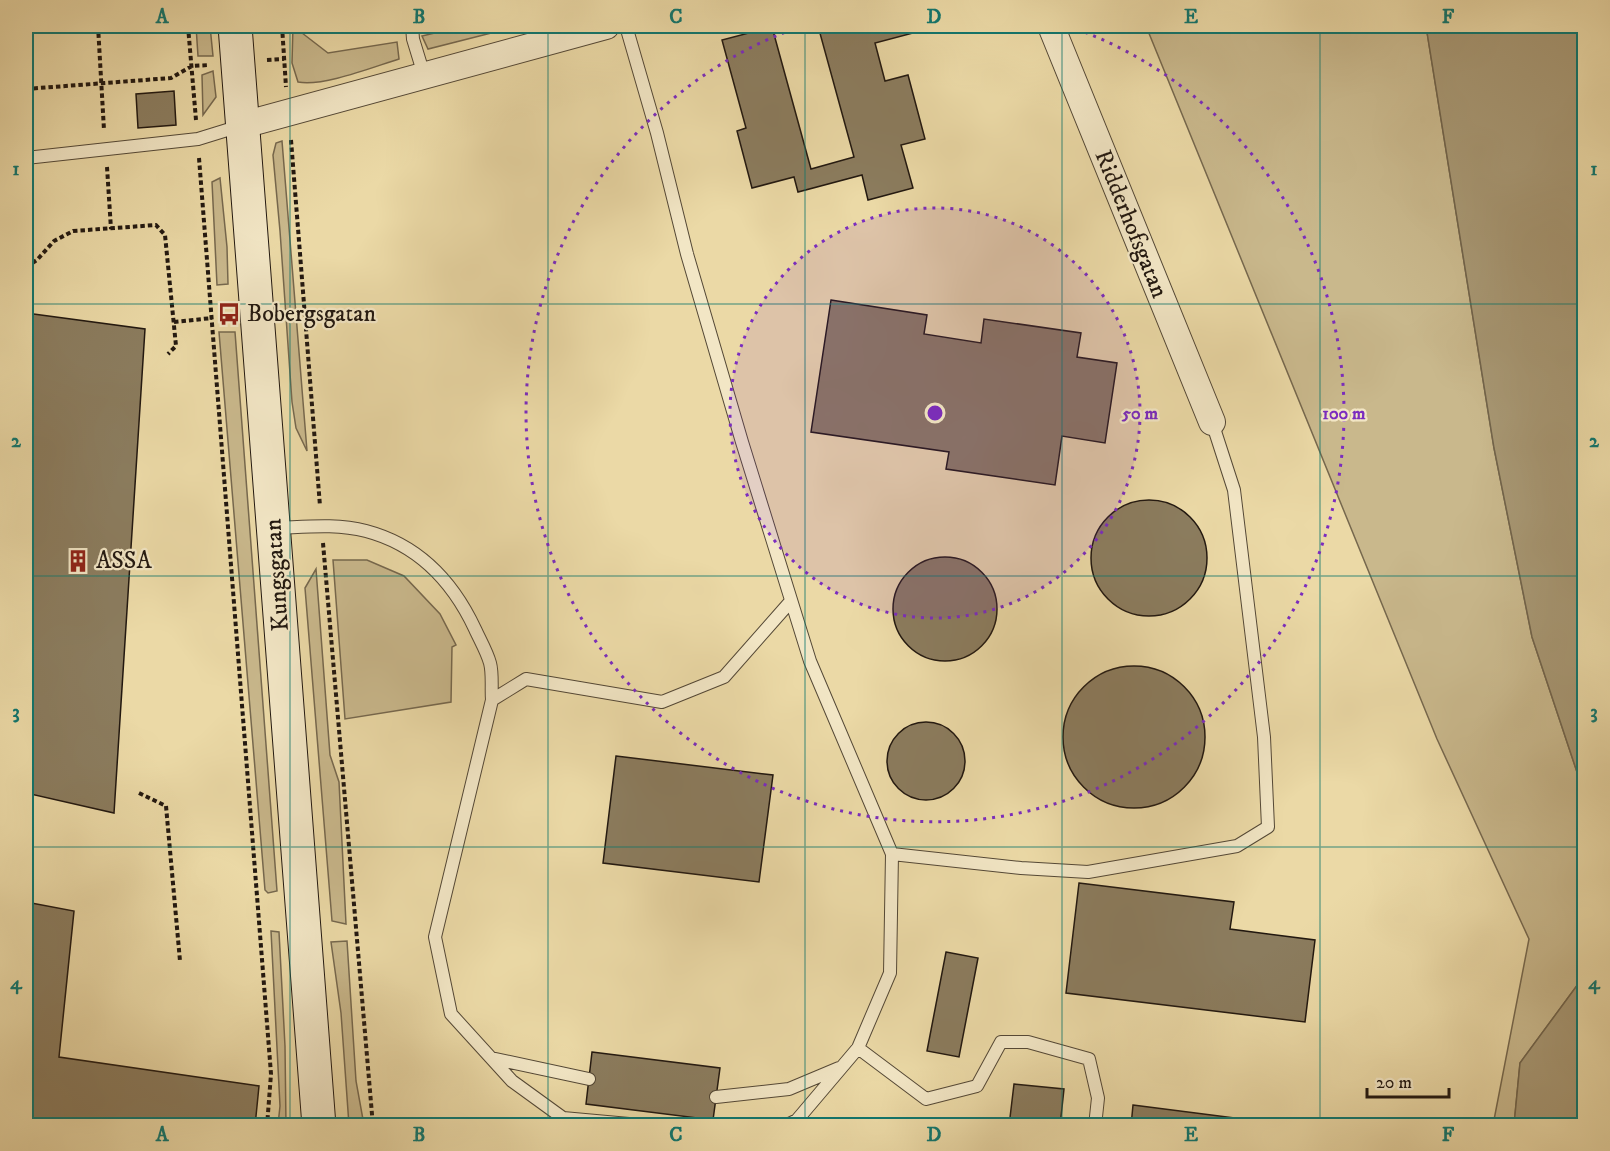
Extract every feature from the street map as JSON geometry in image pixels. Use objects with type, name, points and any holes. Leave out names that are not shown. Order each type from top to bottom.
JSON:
[{"type":"main road","name":"Kungsgatan","points":[[235,26],[319,1125]]},
{"type":"street","points":[[243,125],[423,75],[572,30],[606,26]]},
{"type":"street","name":"Ridderhofsgatan","points":[[1051,26],[1212,422]]},
{"type":"lane","points":[[412,26],[412,39],[423,75]]},
{"type":"lane","points":[[627,26],[687,254],[810,661],[892,854],[890,973],[858,1048],[797,1120],[785,1125]]},
{"type":"lane","points":[[26,158],[198,139],[243,125]]},
{"type":"lane","points":[[892,854],[1021,868],[1088,872],[1237,846],[1268,827],[1264,737],[1234,490],[1212,422]]},
{"type":"lane","points":[[273,528],[334,525],[367,531],[397,543],[426,561],[447,581],[464,605],[490,664],[492,700],[435,937],[451,1014],[512,1081],[563,1118],[651,1125]]},
{"type":"lane","points":[[492,700],[526,679],[662,702],[724,677],[791,601]]},
{"type":"lane","points":[[858,1048],[926,1099],[977,1086],[1001,1042],[1028,1042],[1089,1059],[1098,1098],[1095,1125]]},
{"type":"lane","points":[[491,1058],[589,1079]]},
{"type":"lane","points":[[716,1097],[789,1089],[843,1066]]},
{"type":"path","points":[[188,26],[271,1074],[267,1125]]},
{"type":"path","points":[[282,26],[321,526],[373,1125]]},
{"type":"path","points":[[26,89],[171,78],[192,66]]},
{"type":"path","points":[[26,267],[38,260],[54,240],[73,231],[156,225],[165,235],[176,346],[168,354]]},
{"type":"path","points":[[173,322],[212,318]]},
{"type":"path","points":[[140,793],[166,806],[180,961]]},
{"type":"shaded area","points":[[196,26],[210,26],[213,56],[198,56]]},
{"type":"shaded area","points":[[293,26],[328,53],[397,42],[399,59],[321,82],[298,82],[292,63]]},
{"type":"shaded area","points":[[464,26],[519,26],[428,49],[422,36]]},
{"type":"shaded area","points":[[1146,26],[1426,26],[1494,448],[1532,637],[1584,793],[1584,976],[1520,1063],[1514,1125],[1493,1125],[1529,939],[1437,739]]},
{"type":"shaded area","points":[[1426,26],[1584,26],[1584,793],[1532,637],[1494,448]]},
{"type":"shaded area","points":[[213,71],[216,97],[203,115],[202,75]]},
{"type":"shaded area","points":[[282,141],[307,451],[296,428],[292,402],[273,155],[276,143]]},
{"type":"shaded area","points":[[220,178],[228,284],[217,285],[212,182]]},
{"type":"shaded area","points":[[219,332],[235,332],[277,891],[268,893],[265,890]]},
{"type":"shaded area","points":[[333,560],[367,560],[404,576],[440,614],[456,645],[452,647],[451,702],[345,719]]},
{"type":"shaded area","points":[[316,569],[330,755],[339,782],[346,924],[332,921],[305,588]]},
{"type":"shaded area","points":[[271,931],[279,932],[285,1046],[286,1125],[278,1125],[280,1106]]},
{"type":"shaded area","points":[[347,941],[356,1081],[364,1125],[349,1125],[341,1013],[331,942]]},
{"type":"shaded area","points":[[1584,976],[1584,1125],[1514,1125],[1520,1063]]},
{"type":"building","points":[[818,26],[932,26],[932,28],[875,43],[885,81],[908,75],[925,139],[901,145],[913,188],[868,200],[862,175],[798,192],[794,177],[752,188],[737,131],[746,128],[722,40],[772,27],[811,169],[854,157]]},
{"type":"building","points":[[174,91],[176,125],[138,128],[136,94]]},
{"type":"building","points":[[831,300],[927,315],[924,334],[981,343],[984,319],[1081,333],[1077,357],[1117,363],[1105,443],[1062,436],[1055,485],[946,469],[949,452],[811,432]]},
{"type":"building","name":"ASSA","points":[[26,313],[145,329],[114,813],[26,793]]},
{"type":"building","points":[[1149,500],[1171,505],[1190,517],[1202,536],[1207,558],[1202,580],[1190,599],[1171,611],[1149,616],[1127,611],[1108,599],[1096,580],[1091,558],[1096,536],[1108,517],[1127,505]]},
{"type":"building","points":[[945,557],[965,561],[982,572],[993,589],[997,609],[993,629],[982,646],[965,657],[945,661],[925,657],[908,646],[897,629],[893,609],[897,589],[908,572],[925,561]]},
{"type":"building","points":[[1134,666],[1161,671],[1185,686],[1200,710],[1205,737],[1200,764],[1185,788],[1161,803],[1134,808],[1107,803],[1083,788],[1068,764],[1063,737],[1068,710],[1083,686],[1107,671]]},
{"type":"building","points":[[926,722],[941,725],[954,733],[962,746],[965,761],[962,776],[954,789],[941,797],[926,800],[911,797],[898,789],[890,776],[887,761],[890,746],[898,733],[911,725]]},
{"type":"building","points":[[616,756],[773,775],[759,882],[603,863]]},
{"type":"building","points":[[1079,883],[1234,902],[1230,929],[1315,940],[1305,1022],[1066,993]]},
{"type":"building","points":[[26,902],[74,911],[59,1057],[259,1086],[255,1126],[48,1126],[26,1122]]},
{"type":"building","points":[[946,952],[978,958],[959,1057],[927,1051]]},
{"type":"building","points":[[592,1052],[720,1068],[713,1120],[586,1104]]},
{"type":"building","points":[[1014,1084],[1064,1089],[1060,1126],[1009,1126]]},
{"type":"building","points":[[1133,1105],[1297,1126],[1131,1126]]},
{"type":"place","name":"Bobergsgatan","points":[[229,314]]},
{"type":"place","name":"ASSA","points":[[78,561]]}]
